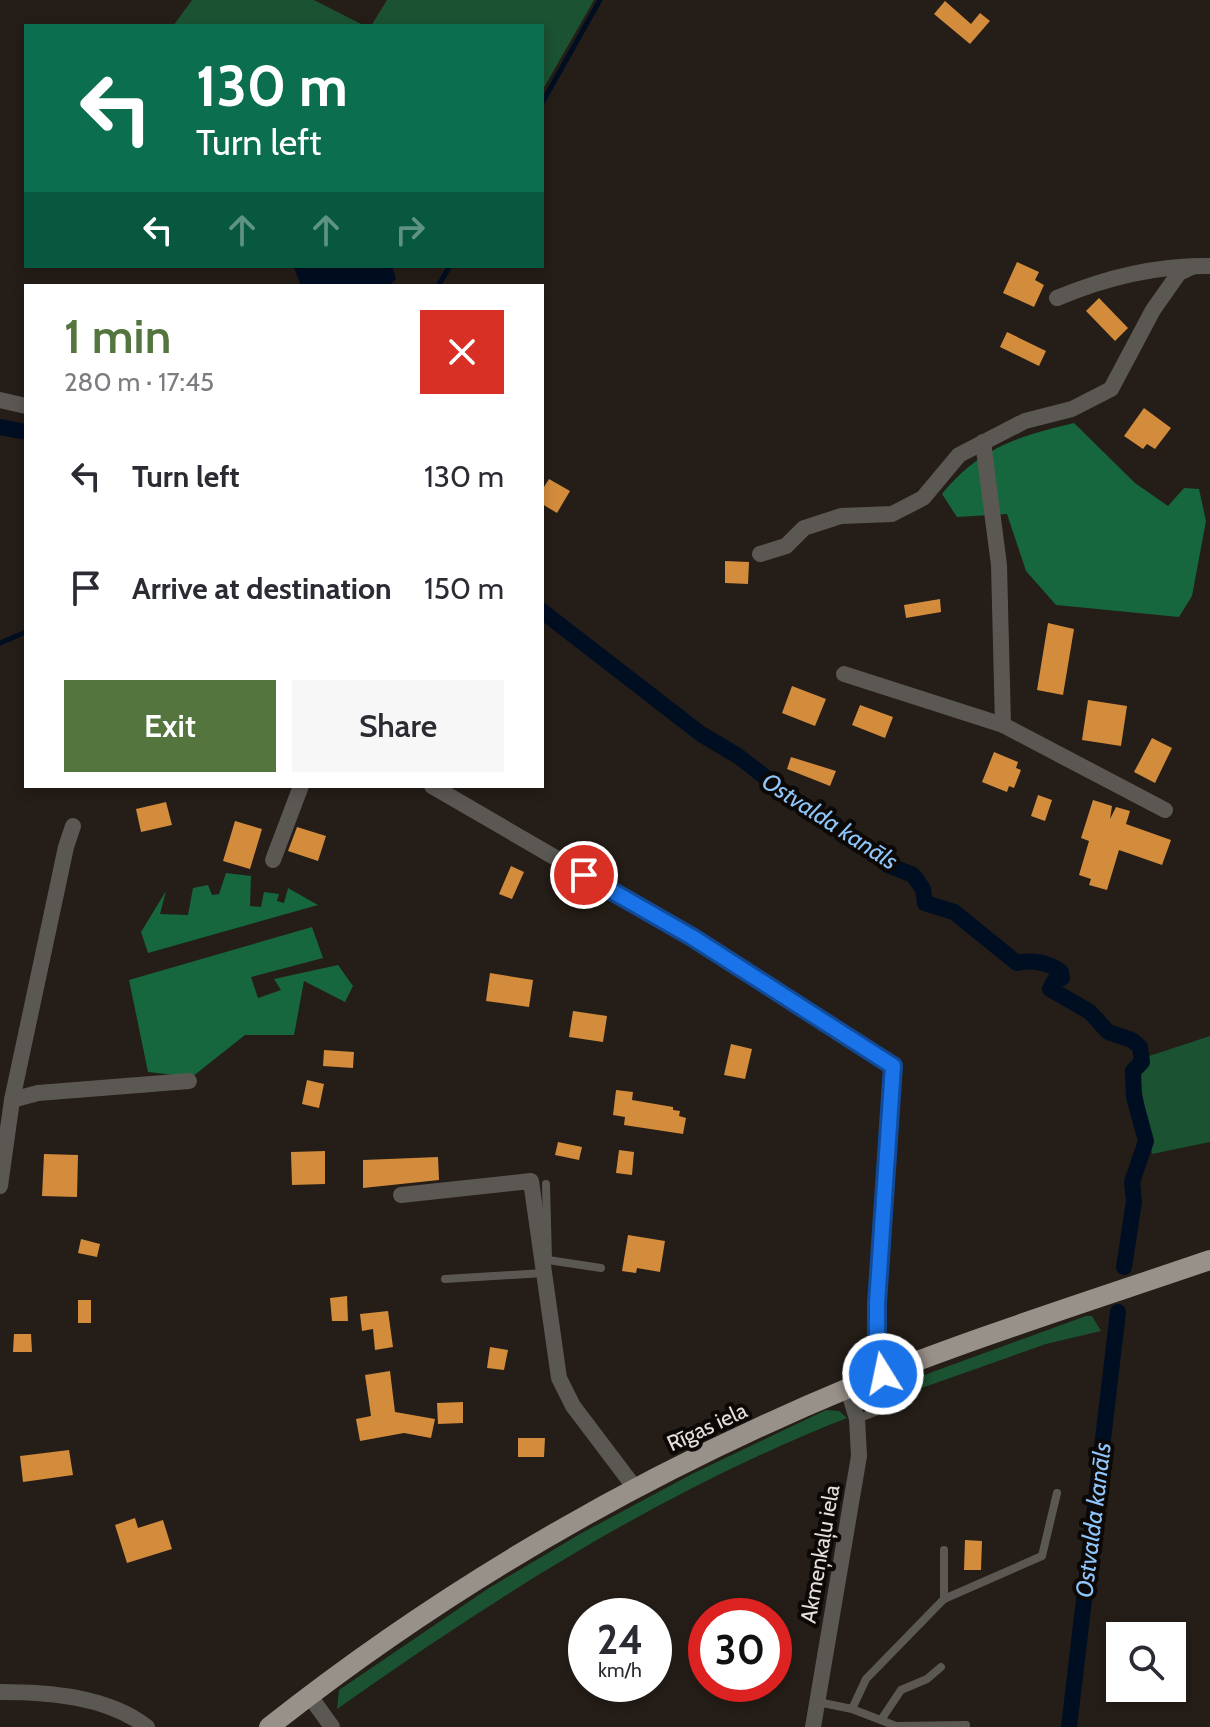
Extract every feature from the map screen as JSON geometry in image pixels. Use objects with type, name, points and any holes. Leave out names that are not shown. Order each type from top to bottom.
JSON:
[{"type":"main road","name":"Rīgas iela","points":[[269,1727],[309,1695],[439,1605],[635,1488],[883,1374],[1210,1260]]},
{"type":"street","points":[[1057,298],[1104,278],[1202,266]]},
{"type":"street","points":[[760,554],[786,546],[804,528],[841,516],[892,514],[923,498],[959,455],[1025,421],[1072,409],[1111,389],[1153,310],[1179,273],[1202,266]]},
{"type":"street","points":[[0,400],[24,406]]},
{"type":"street","points":[[983,442],[999,565],[1003,725]]},
{"type":"street","points":[[844,674],[1003,725],[1165,810]]},
{"type":"street","points":[[273,860],[300,788]]},
{"type":"street","points":[[435,788],[692,937],[893,1066],[877,1303],[877,1350],[883,1374]]},
{"type":"street","points":[[0,1186],[12,1100],[73,826]]},
{"type":"street","points":[[12,1100],[38,1093],[189,1081]]},
{"type":"street","points":[[401,1195],[531,1181],[546,1266],[559,1378],[573,1406],[635,1488]]},
{"type":"street","name":"Akmeņkaļu iela","points":[[813,1727],[859,1456],[857,1419],[848,1389]]},
{"type":"street","points":[[0,1692],[48,1692],[96,1703],[147,1727]]},
{"type":"street","points":[[309,1695],[332,1727]]},
{"type":"lane","points":[[546,1184],[546,1266]]},
{"type":"lane","points":[[445,1279],[546,1266],[601,1268]]},
{"type":"lane","points":[[857,1419],[909,1399]]},
{"type":"lane","points":[[852,1709],[866,1679],[944,1599],[1042,1556],[1057,1493]]},
{"type":"lane","points":[[944,1550],[944,1599]]},
{"type":"lane","points":[[881,1720],[901,1690],[927,1679],[941,1667]]},
{"type":"lane","points":[[818,1702],[852,1709],[896,1727],[966,1725]]},
{"type":"green space","points":[[192,0],[314,0],[361,24],[174,24]]},
{"type":"green space","points":[[387,0],[594,0],[544,88],[544,24],[372,24]]},
{"type":"green space","points":[[1074,423],[1135,483],[1168,506],[1184,488],[1199,489],[1206,521],[1192,596],[1179,617],[1056,605],[1026,571],[1007,514],[957,517],[942,494],[970,465],[1001,446]]},
{"type":"green space","points":[[226,873],[251,876],[250,906],[261,907],[264,892],[279,894],[277,901],[284,903],[288,888],[318,905],[148,953],[141,932],[166,891],[160,914],[188,915],[193,888],[208,885],[212,895],[219,894]]},
{"type":"green space","points":[[312,927],[323,958],[251,977],[258,998],[281,990],[274,979],[338,965],[353,986],[345,1002],[304,981],[294,1035],[245,1035],[192,1077],[148,1072],[129,980]]},
{"type":"green space","points":[[1210,1036],[1210,1142],[1152,1154],[1137,1060]]},
{"type":"green space","points":[[1092,1316],[1101,1331],[1046,1344],[865,1408],[872,1394]]},
{"type":"green space","points":[[826,1410],[839,1411],[847,1418],[712,1478],[583,1548],[458,1626],[337,1709],[339,1690],[489,1588],[580,1534],[694,1473]]},
{"type":"water","points":[[294,268],[393,268],[396,279],[391,284],[300,284]]},
{"type":"building","points":[[945,1],[971,24],[980,13],[990,21],[970,44],[934,14]]},
{"type":"building","points":[[1017,262],[1039,272],[1035,280],[1044,285],[1034,307],[1003,293]]},
{"type":"building","points":[[1099,298],[1128,328],[1115,341],[1086,311]]},
{"type":"building","points":[[1007,332],[1046,351],[1039,366],[1000,347]]},
{"type":"building","points":[[1144,408],[1171,428],[1155,449],[1147,444],[1143,449],[1124,436]]},
{"type":"building","points":[[549,479],[570,491],[557,513],[544,505],[544,487]]},
{"type":"building","points":[[725,561],[749,562],[748,584],[725,583]]},
{"type":"building","points":[[940,599],[941,612],[906,618],[904,605]]},
{"type":"building","points":[[1048,623],[1074,629],[1063,695],[1037,690]]},
{"type":"building","points":[[792,686],[826,699],[815,726],[782,713]]},
{"type":"building","points":[[1088,700],[1127,706],[1121,746],[1082,740]]},
{"type":"building","points":[[860,705],[893,717],[885,738],[852,725]]},
{"type":"building","points":[[1152,738],[1172,748],[1155,783],[1134,772]]},
{"type":"building","points":[[994,752],[1018,762],[1016,768],[1021,770],[1014,788],[1009,786],[1007,792],[982,782]]},
{"type":"building","points":[[791,757],[836,771],[830,786],[787,769]]},
{"type":"building","points":[[1038,795],[1052,800],[1045,821],[1031,816]]},
{"type":"building","points":[[1093,800],[1112,806],[1110,819],[1116,807],[1130,811],[1126,824],[1171,840],[1162,865],[1119,850],[1107,890],[1089,885],[1091,879],[1079,875],[1089,841],[1081,838]]},
{"type":"building","points":[[166,802],[172,825],[141,832],[136,809]]},
{"type":"building","points":[[235,821],[262,829],[250,869],[223,861]]},
{"type":"building","points":[[297,827],[326,836],[318,861],[288,851]]},
{"type":"building","points":[[511,866],[524,872],[512,899],[499,894]]},
{"type":"building","points":[[490,973],[533,980],[529,1007],[486,1001]]},
{"type":"building","points":[[573,1011],[607,1016],[603,1042],[569,1037]]},
{"type":"building","points":[[731,1044],[752,1049],[745,1079],[724,1075]]},
{"type":"building","points":[[324,1050],[354,1052],[353,1068],[323,1066]]},
{"type":"building","points":[[307,1080],[324,1084],[319,1108],[302,1104]]},
{"type":"building","points":[[616,1090],[633,1092],[632,1100],[680,1111],[679,1116],[686,1118],[683,1134],[624,1125],[625,1117],[613,1115]]},
{"type":"building","points":[[558,1142],[582,1147],[579,1160],[555,1155]]},
{"type":"building","points":[[619,1150],[634,1152],[632,1175],[616,1173]]},
{"type":"building","points":[[325,1151],[325,1184],[292,1185],[291,1152]]},
{"type":"building","points":[[44,1154],[78,1155],[77,1197],[42,1196]]},
{"type":"building","points":[[438,1157],[439,1180],[363,1188],[363,1160]]},
{"type":"building","points":[[628,1235],[665,1241],[660,1272],[637,1268],[636,1273],[622,1271]]},
{"type":"building","points":[[81,1239],[100,1244],[97,1257],[78,1253]]},
{"type":"building","points":[[347,1296],[348,1321],[332,1321],[330,1298]]},
{"type":"building","points":[[78,1300],[91,1300],[91,1323],[78,1323]]},
{"type":"building","points":[[388,1311],[393,1347],[375,1350],[373,1329],[362,1331],[360,1314]]},
{"type":"building","points":[[14,1334],[31,1334],[32,1352],[13,1352]]},
{"type":"building","points":[[490,1347],[508,1350],[504,1370],[487,1368]]},
{"type":"building","points":[[390,1371],[395,1412],[435,1419],[431,1438],[404,1433],[360,1441],[356,1419],[371,1416],[365,1375]]},
{"type":"building","points":[[463,1402],[463,1423],[438,1424],[437,1403]]},
{"type":"building","points":[[518,1438],[545,1438],[544,1457],[518,1457]]},
{"type":"building","points":[[69,1450],[73,1475],[23,1482],[20,1456]]},
{"type":"building","points":[[135,1518],[138,1528],[163,1520],[172,1549],[127,1563],[115,1525]]},
{"type":"building","points":[[965,1540],[982,1541],[981,1570],[964,1570]]},
{"type":"waterway","points":[[544,99],[600,0]]},
{"type":"waterway","points":[[439,284],[449,268]]},
{"type":"waterway","name":"Ostvalda kanāls","points":[[0,427],[24,432]]},
{"type":"waterway","name":"Ostvalda kanāls","points":[[544,613],[701,734],[738,756],[814,815],[835,824],[845,837],[860,842],[888,865],[913,875],[923,889],[925,903],[954,912],[1017,963],[1040,963],[1061,972],[1062,978],[1054,981],[1050,989],[1090,1012],[1108,1032],[1132,1040],[1140,1047],[1142,1062],[1133,1071],[1134,1097],[1146,1141],[1132,1182],[1134,1202],[1124,1267]]},
{"type":"waterway","points":[[0,643],[24,633]]},
{"type":"waterway","name":"Ostvalda kanāls","points":[[1069,1727],[1118,1312]]},
{"type":"route","points":[[584,875],[692,937],[893,1066],[876,1327],[883,1374]]}]
